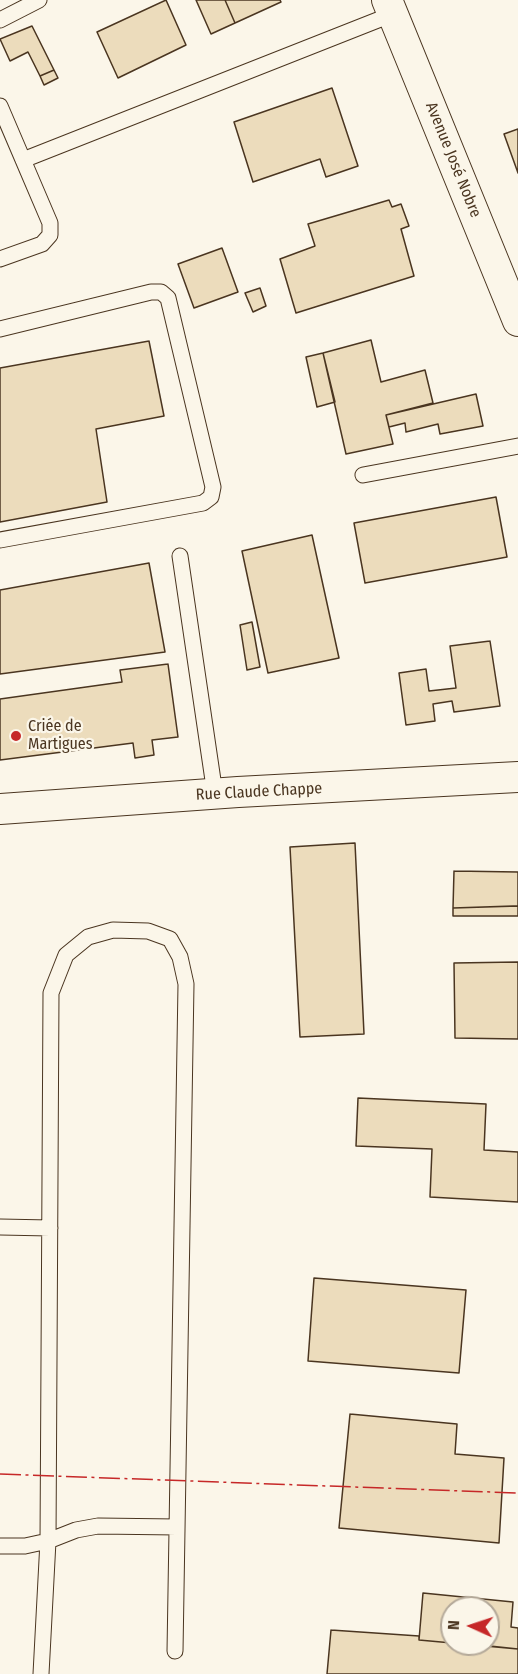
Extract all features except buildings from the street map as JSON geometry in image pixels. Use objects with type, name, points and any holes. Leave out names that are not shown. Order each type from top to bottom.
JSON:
[{"type":"street","name":"Avenue José Nobre","points":[[390,7],[518,321]]},
{"type":"street","name":"Rue Claude Chappe","points":[[0,808],[518,777]]},
{"type":"lane","points":[[0,20],[39,0]]},
{"type":"lane","points":[[23,160],[390,7]]},
{"type":"lane","points":[[0,106],[50,223],[50,235],[42,244],[0,259]]},
{"type":"lane","points":[[0,329],[150,292],[161,292],[168,298],[213,487],[211,497],[203,503],[0,540]]},
{"type":"lane","points":[[363,475],[518,446]]},
{"type":"lane","points":[[180,556],[215,794]]},
{"type":"lane","points":[[41,1674],[48,1541],[51,993],[66,955],[88,937],[113,930],[148,931],[170,939],[180,957],[186,984],[175,1651]]},
{"type":"lane","points":[[0,1227],[50,1228]]},
{"type":"lane","points":[[0,1546],[48,1541],[76,1530],[98,1526],[177,1527]]},
{"type":"power","points":[[0,1474],[518,1493]]},
{"type":"place","name":"Criée de Martigues","points":[[16,736]]}]
